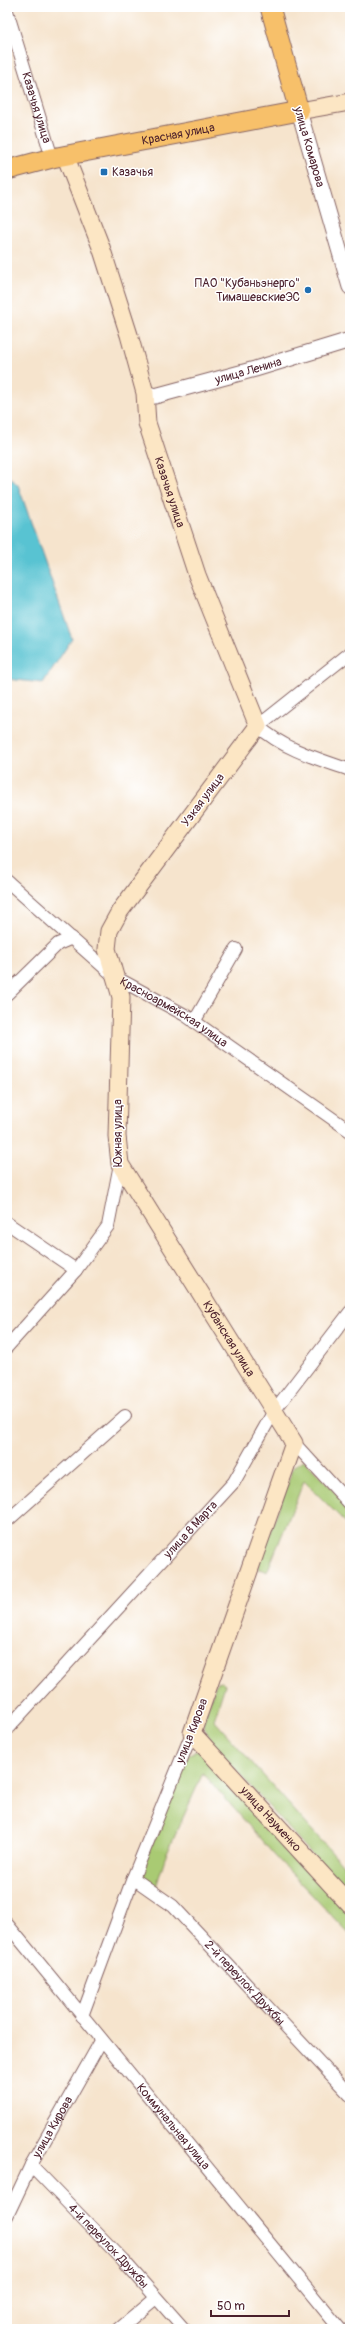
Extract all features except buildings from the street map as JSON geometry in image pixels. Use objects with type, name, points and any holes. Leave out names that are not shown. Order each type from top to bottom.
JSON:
[{"type":"main road","name":"улица Комарова","points":[[270,7],[299,111]]},
{"type":"main road","name":"Красная улица","points":[[7,170],[59,157],[350,102]]},
{"type":"main road","name":"Казачья улица","points":[[59,157],[101,247],[129,335],[145,393],[147,423],[197,575],[258,726]]},
{"type":"main road","name":"Узкая улица","points":[[115,977],[108,955],[107,940],[120,911],[258,726]]},
{"type":"main road","name":"Южная улица","points":[[115,977],[121,997],[117,1136],[120,1164]]},
{"type":"main road","name":"Кубанская улица","points":[[120,1164],[294,1443]]},
{"type":"main road","name":"улица Кирова","points":[[192,1733],[294,1443]]},
{"type":"main road","name":"улица Науменко","points":[[192,1733],[350,1905]]},
{"type":"street","name":"Казачья улица","points":[[7,11],[59,157]]},
{"type":"street","name":"улица Комарова","points":[[299,111],[350,287]]},
{"type":"street","name":"улица Ленина","points":[[145,393],[155,396],[255,369],[350,340]]},
{"type":"street","name":"Узкая улица","points":[[258,726],[350,653]]},
{"type":"street","points":[[258,726],[266,734],[303,753],[350,770]]},
{"type":"street","name":"Красноармейская улица","points":[[7,881],[115,977],[134,986],[194,1022],[350,1131]]},
{"type":"street","points":[[7,994],[58,944],[72,938]]},
{"type":"street","points":[[194,1022],[236,949]]},
{"type":"street","name":"Южная улица","points":[[7,1347],[76,1270],[108,1226],[120,1164]]},
{"type":"street","points":[[8,1226],[76,1270]]},
{"type":"street","name":"улица 8 Марта","points":[[7,1729],[234,1482],[274,1411],[350,1312]]},
{"type":"street","points":[[7,1520],[125,1416]]},
{"type":"street","name":"Кубанская улица","points":[[294,1443],[350,1504]]},
{"type":"street","name":"улица Кирова","points":[[82,2016],[133,1878],[192,1733]]},
{"type":"street","name":"2-й переулок Дружбы","points":[[133,1878],[173,1906],[350,2095]]},
{"type":"street","name":"Коммунальная улица","points":[[7,1924],[101,2041],[340,2329]]},
{"type":"street","name":"улица Кирова","points":[[7,2216],[11,2194],[31,2165],[101,2041]]},
{"type":"street","name":"4-й переулок Дружбы","points":[[31,2165],[123,2260],[184,2329]]},
{"type":"street","points":[[119,2329],[156,2298]]},
{"type":"green space","points":[[304,1460],[350,1508],[350,1527],[304,1481],[267,1572],[257,1568],[294,1466]]},
{"type":"green space","points":[[221,1682],[225,1685],[214,1720],[350,1873],[350,1896],[211,1743],[203,1723],[216,1683]]},
{"type":"green space","points":[[199,1750],[350,1911],[350,1935],[276,1857],[203,1773],[165,1858],[156,1887],[138,1876],[189,1754]]},
{"type":"water","points":[[7,475],[18,485],[72,639],[43,683],[7,679]]},
{"type":"place","name":"Казачья","points":[[104,172]]},
{"type":"place","name":"ПАО \"Кубаньэнерго\" ТимашевскиеЭС","points":[[308,290]]}]
